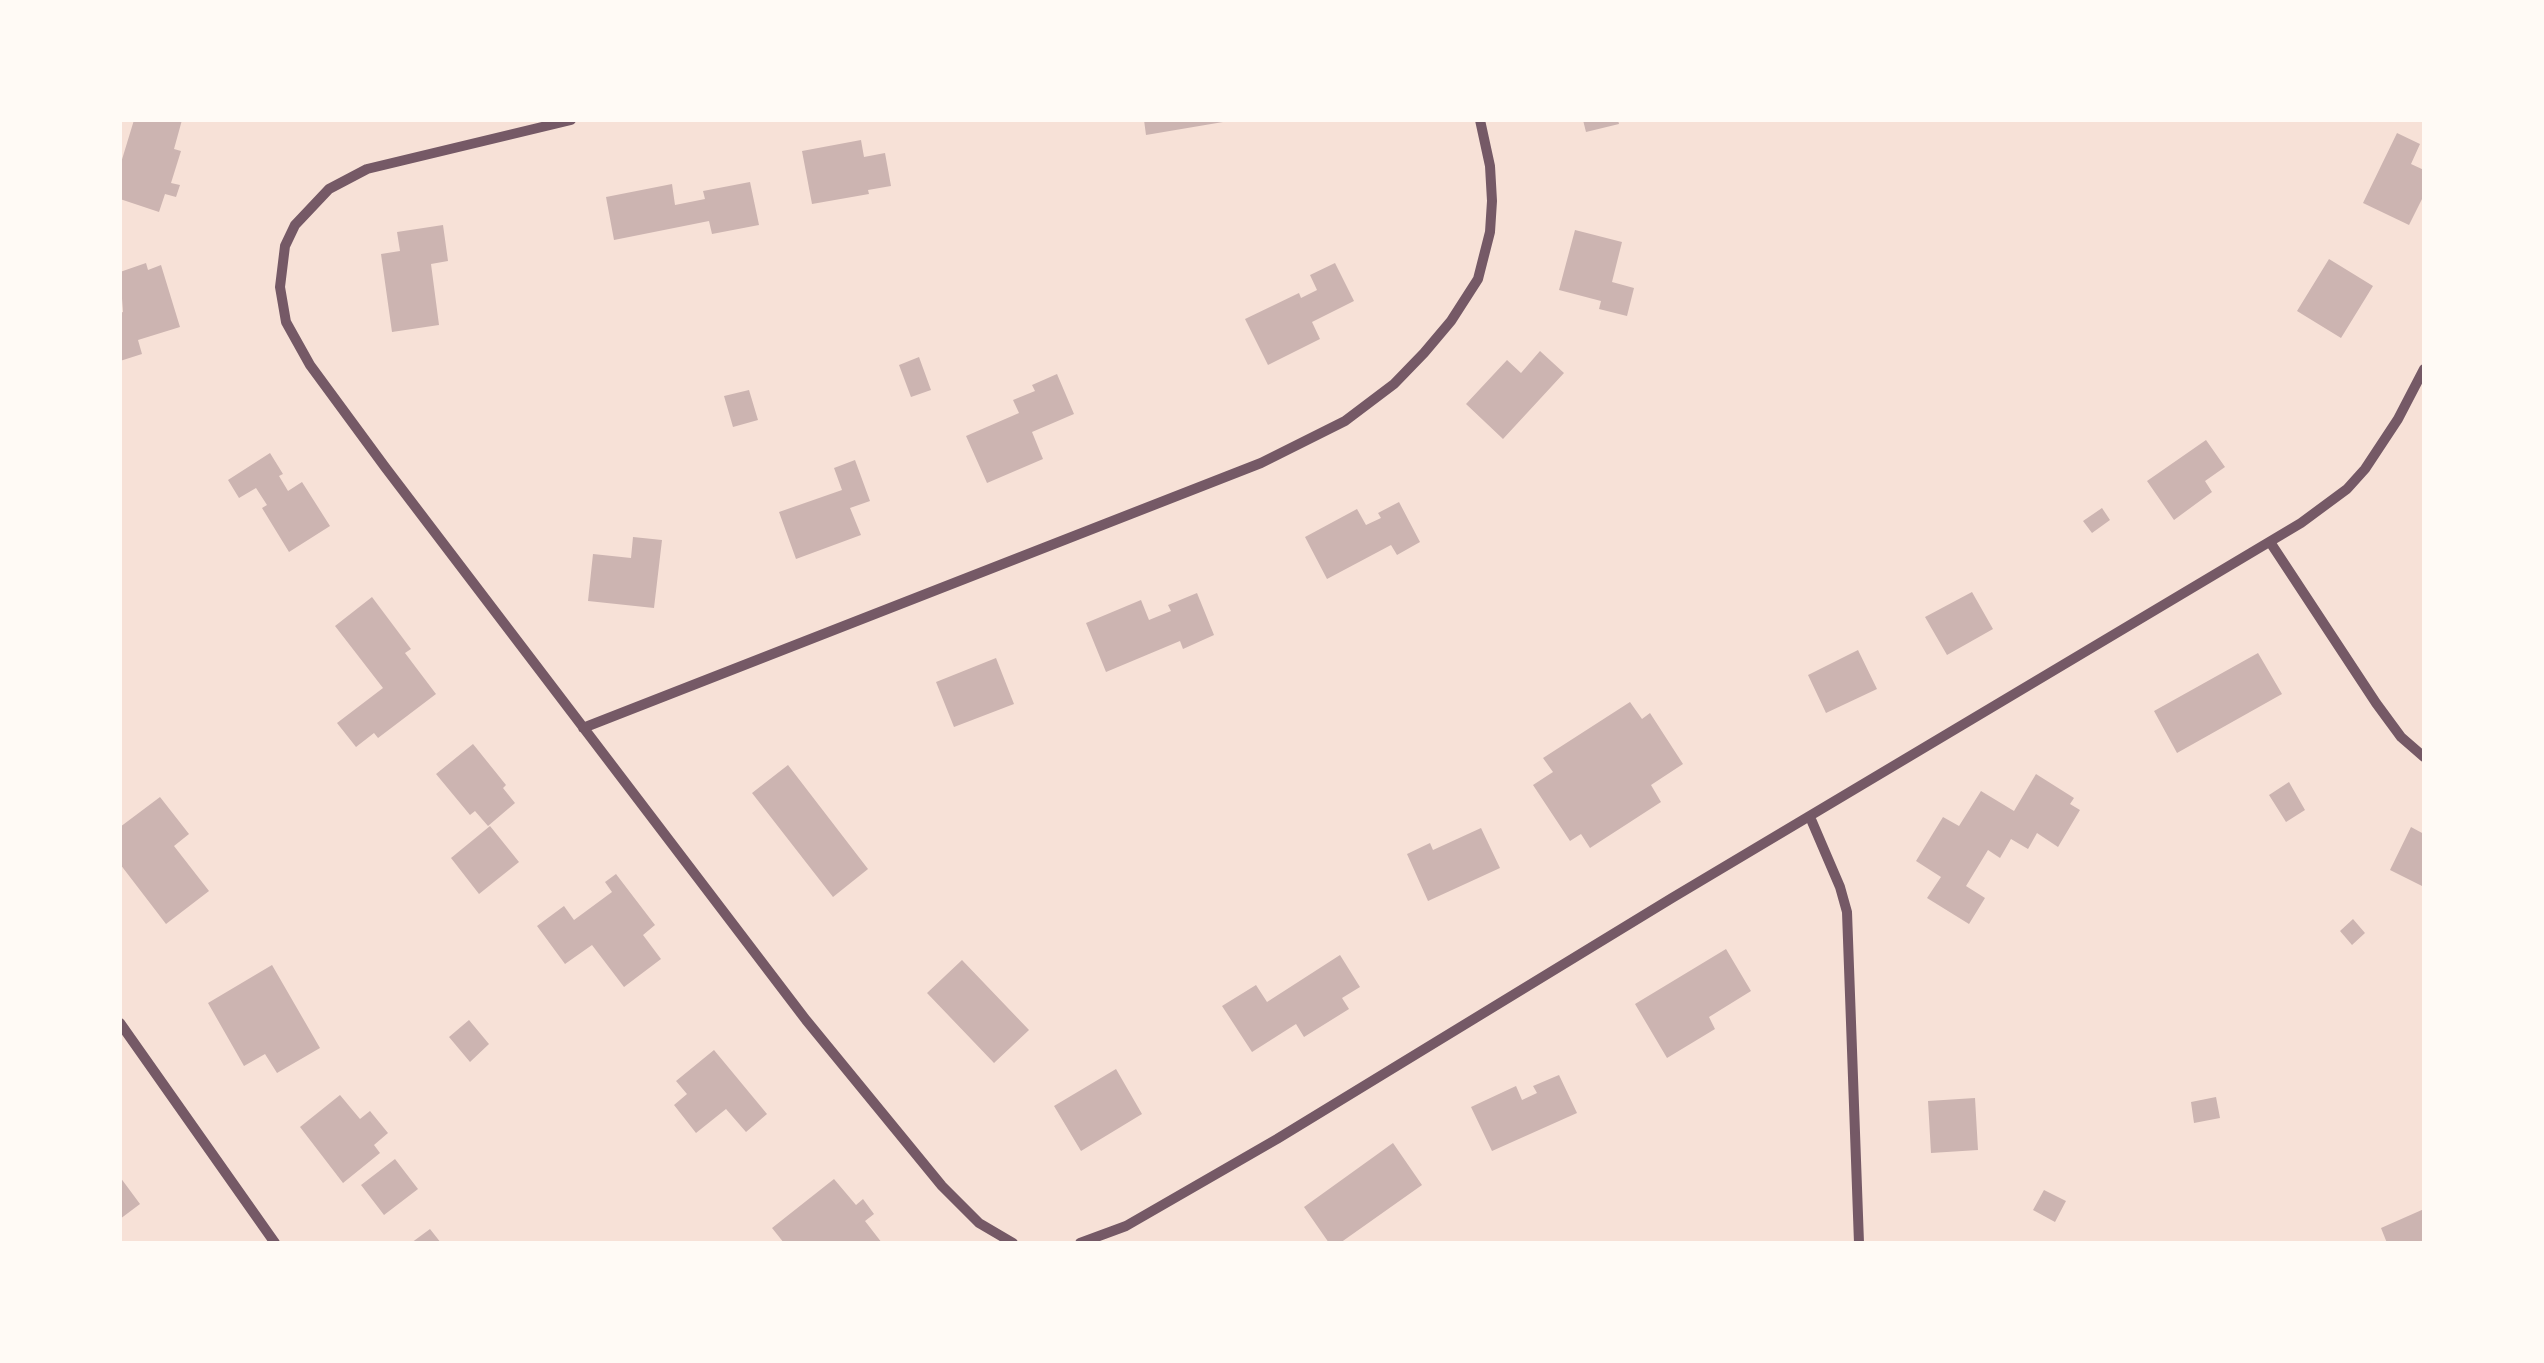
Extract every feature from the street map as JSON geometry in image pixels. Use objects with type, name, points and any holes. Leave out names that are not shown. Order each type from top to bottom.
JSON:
[{"type":"street","points":[[570,120],[367,169],[328,189],[311,204],[286,246],[281,303],[294,337],[310,365],[806,1020],[942,1186],[979,1223],[1013,1243]]},
{"type":"street","points":[[583,728],[1261,463],[1317,437],[1367,406],[1424,353],[1478,279],[1490,232],[1492,201],[1490,166],[1480,120]]},
{"type":"street","points":[[1080,1243],[1126,1226],[1168,1203],[2270,542],[2356,480],[2378,452],[2424,369]]},
{"type":"street","points":[[2270,542],[2376,704],[2401,737],[2424,757]]},
{"type":"street","points":[[1810,817],[1847,912],[1860,1243]]},
{"type":"street","points":[[120,1023],[275,1243]]},
{"type":"building","points":[[134,120],[182,120],[174,149],[181,151],[171,183],[180,185],[176,197],[165,194],[159,212],[120,199],[120,166]]},
{"type":"building","points":[[1144,120],[1223,120],[1223,122],[1146,135]]},
{"type":"building","points":[[1583,120],[1618,120],[1619,124],[1586,132]]},
{"type":"building","points":[[2397,133],[2420,144],[2411,164],[2424,170],[2424,195],[2409,225],[2363,203]]},
{"type":"building","points":[[861,140],[864,157],[885,153],[891,186],[812,204],[802,151]]},
{"type":"building","points":[[750,182],[759,225],[712,234],[709,221],[614,240],[606,197],[672,184],[675,205],[705,199],[703,191]]},
{"type":"building","points":[[443,225],[448,261],[431,264],[439,325],[392,332],[381,254],[400,251],[397,232]]},
{"type":"building","points":[[1575,230],[1622,242],[1612,282],[1634,288],[1627,316],[1599,309],[1601,301],[1559,290]]},
{"type":"building","points":[[2329,259],[2373,286],[2341,338],[2297,311]]},
{"type":"building","points":[[146,263],[148,270],[161,265],[180,327],[138,340],[142,354],[120,361],[120,272]]},
{"type":"building","points":[[1335,263],[1354,301],[1312,322],[1320,339],[1268,365],[1245,319],[1299,293],[1301,298],[1317,290],[1310,275]]},
{"type":"building","points":[[1540,351],[1564,373],[1503,439],[1466,404],[1507,360],[1521,373]]},
{"type":"building","points":[[919,357],[931,390],[911,397],[899,365]]},
{"type":"building","points":[[1057,374],[1074,414],[1032,432],[1043,459],[987,483],[966,436],[1019,413],[1013,400],[1035,391],[1032,385]]},
{"type":"building","points":[[749,390],[758,420],[733,427],[724,396]]},
{"type":"building","points":[[2206,440],[2225,467],[2205,481],[2212,492],[2174,520],[2147,481]]},
{"type":"building","points":[[270,453],[288,491],[302,482],[330,526],[289,552],[262,508],[267,505],[256,488],[239,498],[228,480]]},
{"type":"building","points":[[855,460],[870,501],[850,508],[861,535],[796,559],[779,512],[842,490],[834,468]]},
{"type":"building","points":[[1399,502],[1420,542],[1397,555],[1391,545],[1327,579],[1305,537],[1357,509],[1366,525]]},
{"type":"building","points":[[2102,508],[2110,520],[2092,533],[2083,521]]},
{"type":"building","points":[[633,537],[662,540],[654,608],[588,601],[593,554],[631,558]]},
{"type":"building","points":[[1972,592],[1993,629],[1947,655],[1925,617]]},
{"type":"building","points":[[1197,593],[1214,635],[1183,649],[1180,641],[1106,672],[1086,623],[1141,600],[1149,620],[1171,611],[1168,605]]},
{"type":"building","points":[[372,597],[411,649],[405,653],[436,694],[378,738],[374,733],[356,747],[337,723],[383,688],[335,626]]},
{"type":"building","points":[[1858,650],[1877,689],[1826,713],[1808,675]]},
{"type":"building","points":[[2258,653],[2282,694],[2177,753],[2154,711]]},
{"type":"building","points":[[996,658],[1014,704],[954,727],[936,682]]},
{"type":"building","points":[[1630,702],[1642,719],[1650,713],[1683,764],[1651,785],[1661,802],[1590,848],[1581,834],[1570,841],[1533,785],[1553,772],[1543,758]]},
{"type":"building","points":[[473,744],[506,785],[503,788],[515,803],[488,826],[475,811],[470,815],[436,774]]},
{"type":"building","points":[[788,765],[868,869],[833,897],[752,793]]},
{"type":"building","points":[[2036,774],[2074,798],[2070,804],[2080,810],[2058,847],[2037,833],[2028,849],[2011,839],[2000,858],[1988,850],[1966,886],[1985,898],[1969,924],[1927,898],[1941,877],[1916,861],[1943,817],[1959,826],[1981,791],[2014,811]]},
{"type":"building","points":[[2289,782],[2305,810],[2286,822],[2269,795]]},
{"type":"building","points":[[160,797],[189,834],[174,846],[209,891],[166,924],[120,864],[120,827]]},
{"type":"building","points":[[490,826],[519,862],[479,894],[451,858]]},
{"type":"building","points":[[2411,827],[2424,834],[2424,887],[2390,870]]},
{"type":"building","points":[[1481,828],[1500,868],[1428,901],[1407,854],[1430,843],[1433,850]]},
{"type":"building","points":[[616,874],[655,925],[643,935],[661,959],[624,987],[592,945],[565,964],[537,926],[564,906],[574,920],[612,892],[605,882]]},
{"type":"building","points":[[2353,919],[2365,933],[2352,945],[2340,931]]},
{"type":"building","points":[[1726,949],[1751,991],[1709,1017],[1715,1029],[1667,1058],[1635,1004]]},
{"type":"building","points":[[1340,955],[1360,987],[1342,998],[1349,1009],[1304,1037],[1296,1024],[1252,1052],[1222,1006],[1256,985],[1267,1002]]},
{"type":"building","points":[[962,960],[1029,1030],[994,1063],[927,993]]},
{"type":"building","points":[[272,965],[320,1048],[277,1073],[265,1054],[244,1066],[208,1003]]},
{"type":"building","points":[[469,1020],[489,1044],[470,1062],[449,1037]]},
{"type":"building","points":[[714,1050],[767,1114],[746,1132],[726,1109],[696,1133],[674,1105],[687,1094],[676,1081]]},
{"type":"building","points":[[1116,1069],[1142,1114],[1081,1151],[1054,1106]]},
{"type":"building","points":[[1559,1075],[1577,1113],[1492,1151],[1471,1107],[1516,1086],[1522,1100],[1537,1093],[1533,1086]]},
{"type":"building","points":[[340,1095],[360,1119],[370,1111],[388,1133],[374,1145],[380,1153],[343,1183],[300,1127]]},
{"type":"building","points":[[2216,1097],[2220,1118],[2194,1123],[2191,1102]]},
{"type":"building","points":[[1975,1098],[1978,1150],[1931,1153],[1928,1101]]},
{"type":"building","points":[[1393,1143],[1422,1185],[1340,1243],[1329,1243],[1304,1207]]},
{"type":"building","points":[[395,1159],[418,1189],[384,1215],[361,1185]]},
{"type":"building","points":[[120,1177],[140,1204],[120,1219]]},
{"type":"building","points":[[834,1179],[856,1205],[863,1199],[874,1214],[865,1221],[882,1243],[784,1243],[772,1228]]},
{"type":"building","points":[[2044,1190],[2066,1201],[2055,1222],[2033,1210]]},
{"type":"building","points":[[2424,1209],[2424,1243],[2387,1243],[2381,1228]]},
{"type":"building","points":[[430,1229],[441,1243],[411,1243]]}]
